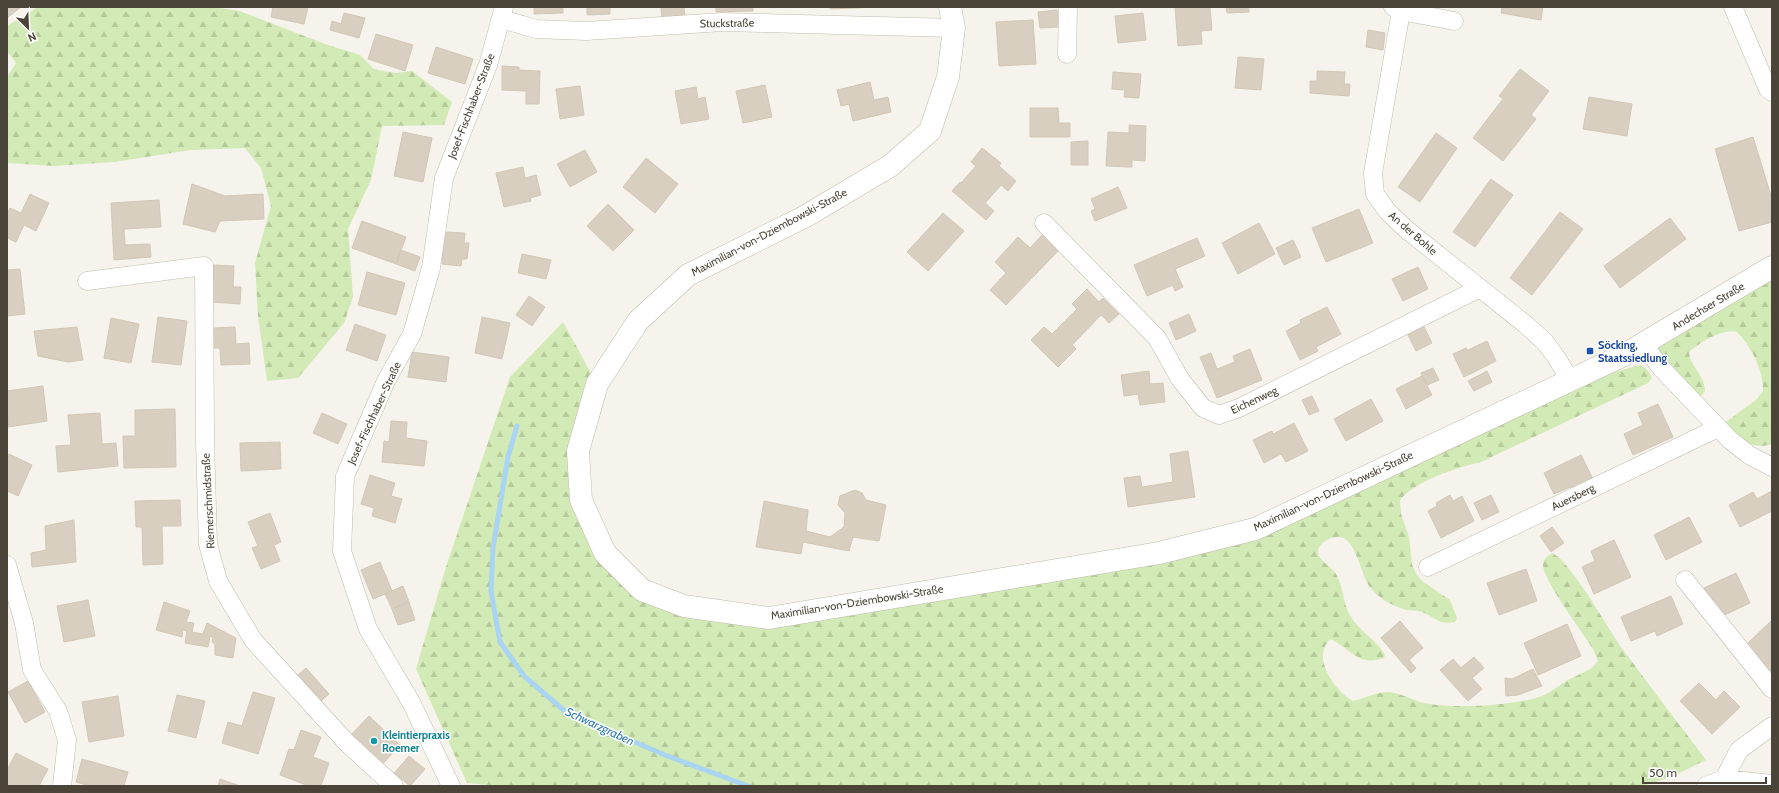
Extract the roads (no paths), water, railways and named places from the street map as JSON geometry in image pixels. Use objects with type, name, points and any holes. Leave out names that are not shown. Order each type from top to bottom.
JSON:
[{"type":"street","name":"Maximilian-von-Dziembowski-Straße","points":[[950,7],[954,28],[948,77],[930,131],[890,166],[806,216],[688,275],[638,321],[597,384],[578,451],[581,500],[605,553],[642,590],[684,606],[769,618],[1160,553],[1255,529],[1644,345]]},
{"type":"street","points":[[1067,54],[1068,7]]},
{"type":"street","points":[[1733,7],[1768,89],[1772,92]]},
{"type":"street","points":[[1397,9],[1454,21]]},
{"type":"street","name":"An der Bohle","points":[[1397,9],[1373,173],[1374,194],[1388,212],[1406,230],[1480,288],[1545,342],[1570,380]]},
{"type":"street","name":"Stuckstraße","points":[[503,13],[536,30],[586,32],[722,22],[954,28]]},
{"type":"street","name":"Josef-Fischhaber-Straße","points":[[451,786],[412,704],[368,629],[342,551],[345,476],[386,381],[412,334],[432,268],[444,178],[488,65],[503,13]]},
{"type":"street","name":"Eichenweg","points":[[1044,223],[1157,338],[1180,379],[1203,408],[1219,415],[1239,408],[1480,288]]},
{"type":"street","name":"Riemerschmidstraße","points":[[87,281],[204,266],[205,441],[208,544],[218,581],[253,640],[348,744],[394,786]]},
{"type":"street","name":"Andechser Straße","points":[[1644,345],[1772,267]]},
{"type":"street","points":[[1644,345],[1661,368],[1729,440],[1749,456],[1772,467]]},
{"type":"street","name":"Auersberg","points":[[1428,567],[1718,428]]},
{"type":"street","points":[[7,565],[24,622],[32,670],[58,711],[67,740],[62,786]]},
{"type":"street","points":[[1685,580],[1772,689]]},
{"type":"street","points":[[1724,779],[1739,750],[1772,726]]},
{"type":"street","points":[[1706,786],[1724,779],[1772,784]]},
{"type":"waterway","name":"Schwarzgraben","points":[[517,426],[508,457],[493,548],[491,591],[500,642],[524,676],[567,713],[665,755],[748,786]]},
{"type":"place","name":"Söcking, Staatssiedlung","points":[[1590,351]]},
{"type":"place","name":"Kleintierpraxis Roemer","points":[[374,741]]}]
